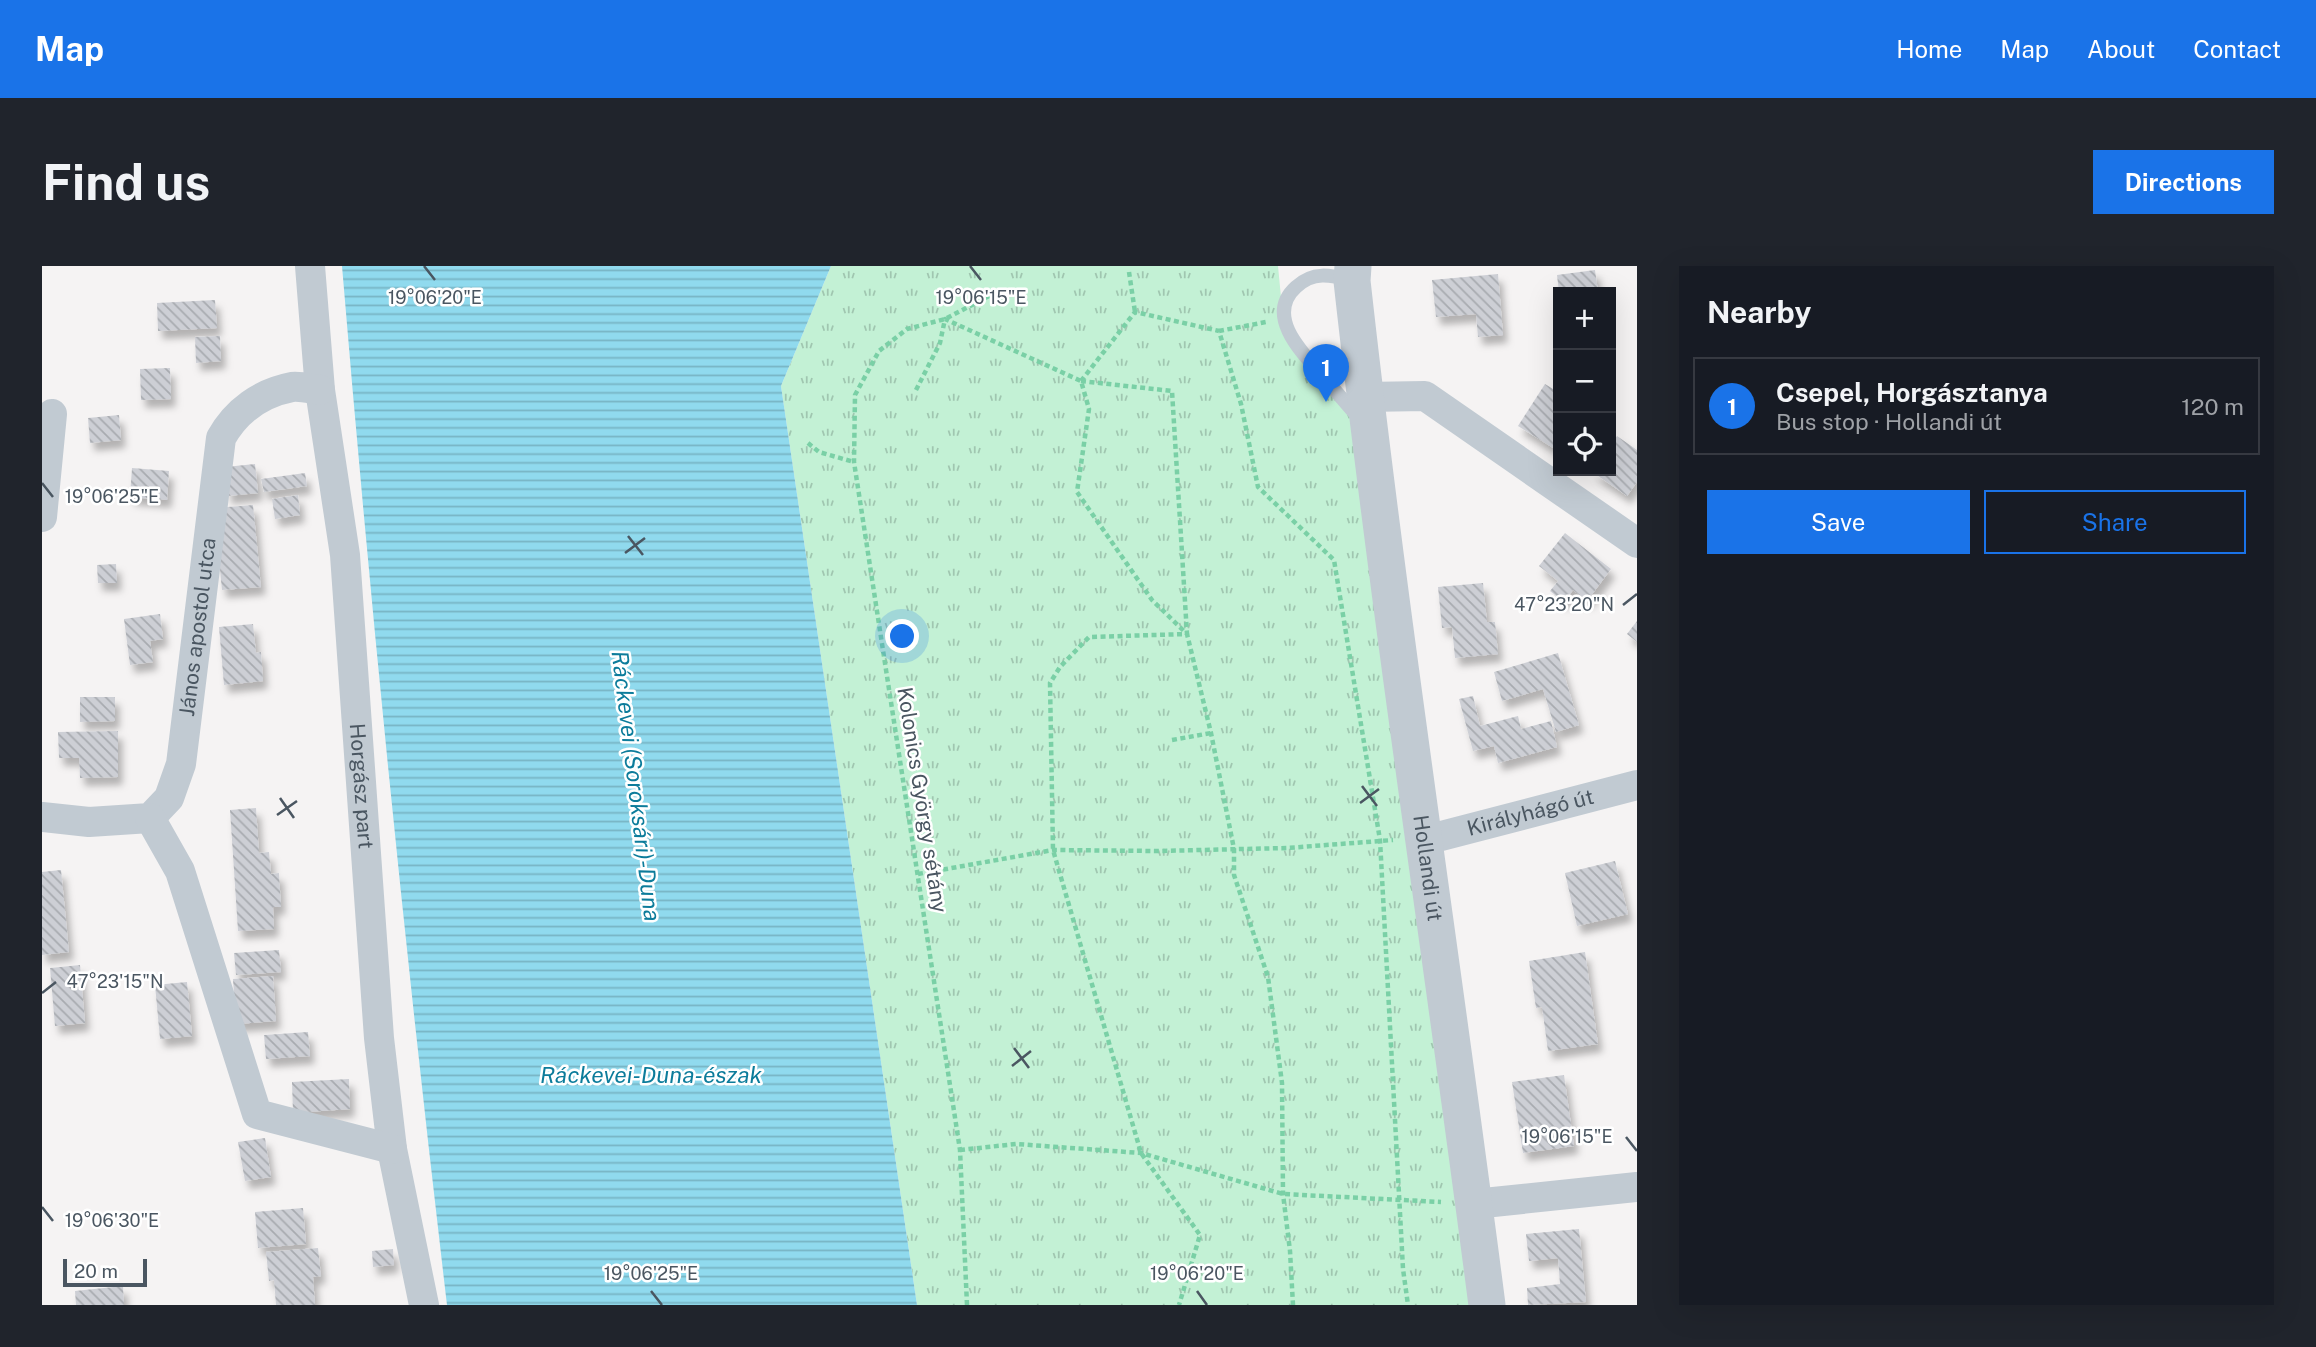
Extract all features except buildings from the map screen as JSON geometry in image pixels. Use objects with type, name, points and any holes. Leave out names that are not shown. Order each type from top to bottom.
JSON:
[{"type":"street","name":"Horgász part","points":[[310,266],[320,390],[345,555],[379,1038],[392,1149],[425,1305]]},
{"type":"street","name":"Hollandi út","points":[[1353,273],[1368,414],[1422,841],[1487,1305]]},
{"type":"street","name":"János apostol utca","points":[[150,818],[169,798],[181,764],[221,438],[231,420],[244,408],[263,398],[294,387],[320,390]]},
{"type":"street","points":[[1368,414],[1425,396],[1637,543]]},
{"type":"street","points":[[42,517],[52,414]]},
{"type":"street","name":"Királyhágó út","points":[[1422,841],[1637,785]]},
{"type":"street","points":[[42,817],[89,822],[150,818],[180,871],[257,1114],[392,1149]]},
{"type":"street","points":[[1474,1204],[1637,1187]]},
{"type":"lane","name":"Hollandi út","points":[[1283,318],[1287,295],[1305,279],[1324,274],[1353,273]]},
{"type":"lane","points":[[1283,318],[1294,344],[1368,414]]},
{"type":"path","points":[[1081,381],[1135,312],[1129,272]]},
{"type":"path","name":"Kolonics György sétány","points":[[967,1305],[960,1150],[854,462],[855,395],[879,351],[907,329],[945,319],[993,294]]},
{"type":"path","points":[[1135,312],[1219,331],[1283,318]]},
{"type":"path","points":[[916,390],[940,343],[945,319],[1081,381],[1172,391],[1187,635],[1211,733],[1234,849],[1234,875],[1268,977],[1282,1083],[1283,1194],[1293,1305]]},
{"type":"path","points":[[1219,331],[1241,404],[1258,487],[1335,560],[1380,840],[1408,1305]]},
{"type":"path","points":[[1081,381],[1089,409],[1077,492],[1152,600],[1187,635]]},
{"type":"path","points":[[808,443],[819,453],[854,462]]},
{"type":"path","points":[[1179,1305],[1200,1235],[1141,1153],[1054,850],[1050,683],[1060,667],[1089,637],[1187,635]]},
{"type":"path","points":[[1172,740],[1211,733]]},
{"type":"path","points":[[918,874],[1054,850],[1287,848],[1380,840],[1422,841]]},
{"type":"path","points":[[960,1150],[1016,1144],[1141,1153],[1283,1194],[1474,1204]]},
{"type":"green space","points":[[831,266],[1278,266],[1283,318],[1370,430],[1488,1305],[917,1305],[781,386]]},
{"type":"water","name":"Ráckevei-Duna-észak","points":[[342,266],[831,266],[781,386],[917,1305],[447,1305],[390,786]]},
{"type":"place","name":"Csepel, Horgásztanya","points":[[1326,402]]},
{"type":"water label","name":"Ráckevei (Soroksári)-Duna","points":[[636,786]]}]
